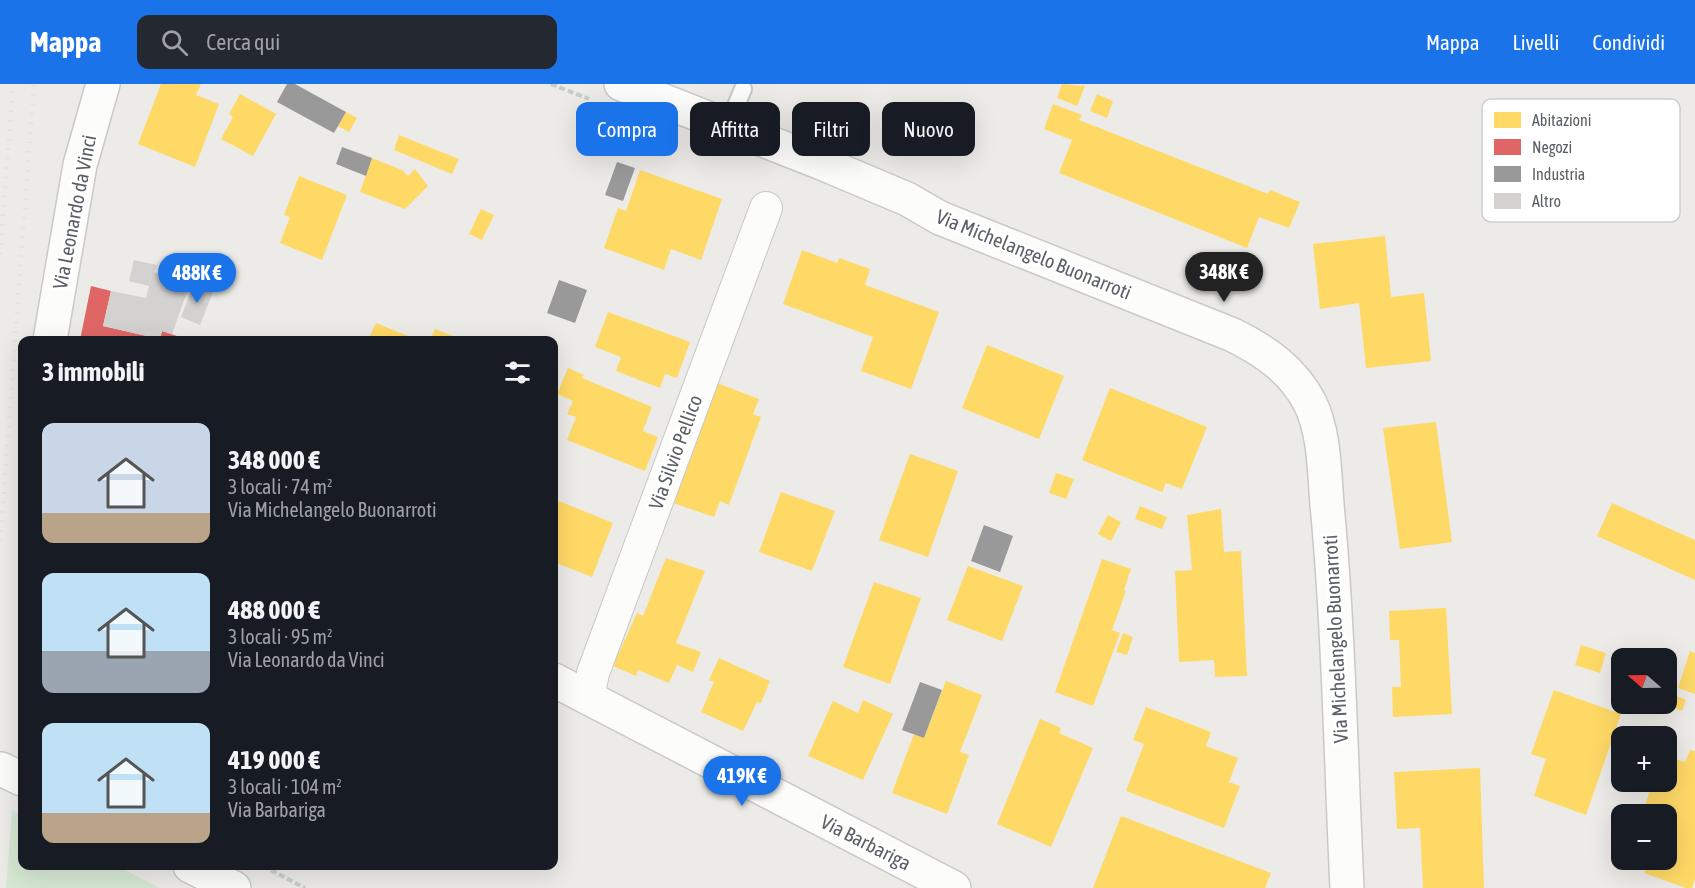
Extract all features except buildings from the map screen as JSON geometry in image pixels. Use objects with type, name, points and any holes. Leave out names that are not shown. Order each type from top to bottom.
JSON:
[{"type":"street","name":"Via Leonardo da Vinci","points":[[51,336],[81,165],[103,84]]},
{"type":"street","name":"Via Michelangelo Buonarroti","points":[[621,84],[690,112]]},
{"type":"street","name":"Via Michelangelo Buonarroti","points":[[780,147],[907,199],[940,218],[1233,335],[1262,350],[1298,381],[1311,405],[1320,431],[1331,545],[1347,888]]},
{"type":"street","name":"Via Silvio Pellico","points":[[588,698],[593,673],[766,208]]},
{"type":"street","name":"Via Barbariga","points":[[558,682],[954,888]]},
{"type":"street","points":[[198,870],[234,888]]},
{"type":"lane","points":[[737,102],[742,88]]},
{"type":"lane","points":[[824,164],[827,156]]},
{"type":"path","points":[[551,84],[593,100]]},
{"type":"path","points":[[270,870],[306,888]]},
{"type":"green space","points":[[12,810],[18,814],[18,870],[125,870],[160,888],[6,888]]},
{"type":"railway","points":[[0,254],[13,84]]},
{"type":"railway","points":[[0,541],[34,84]]}]
